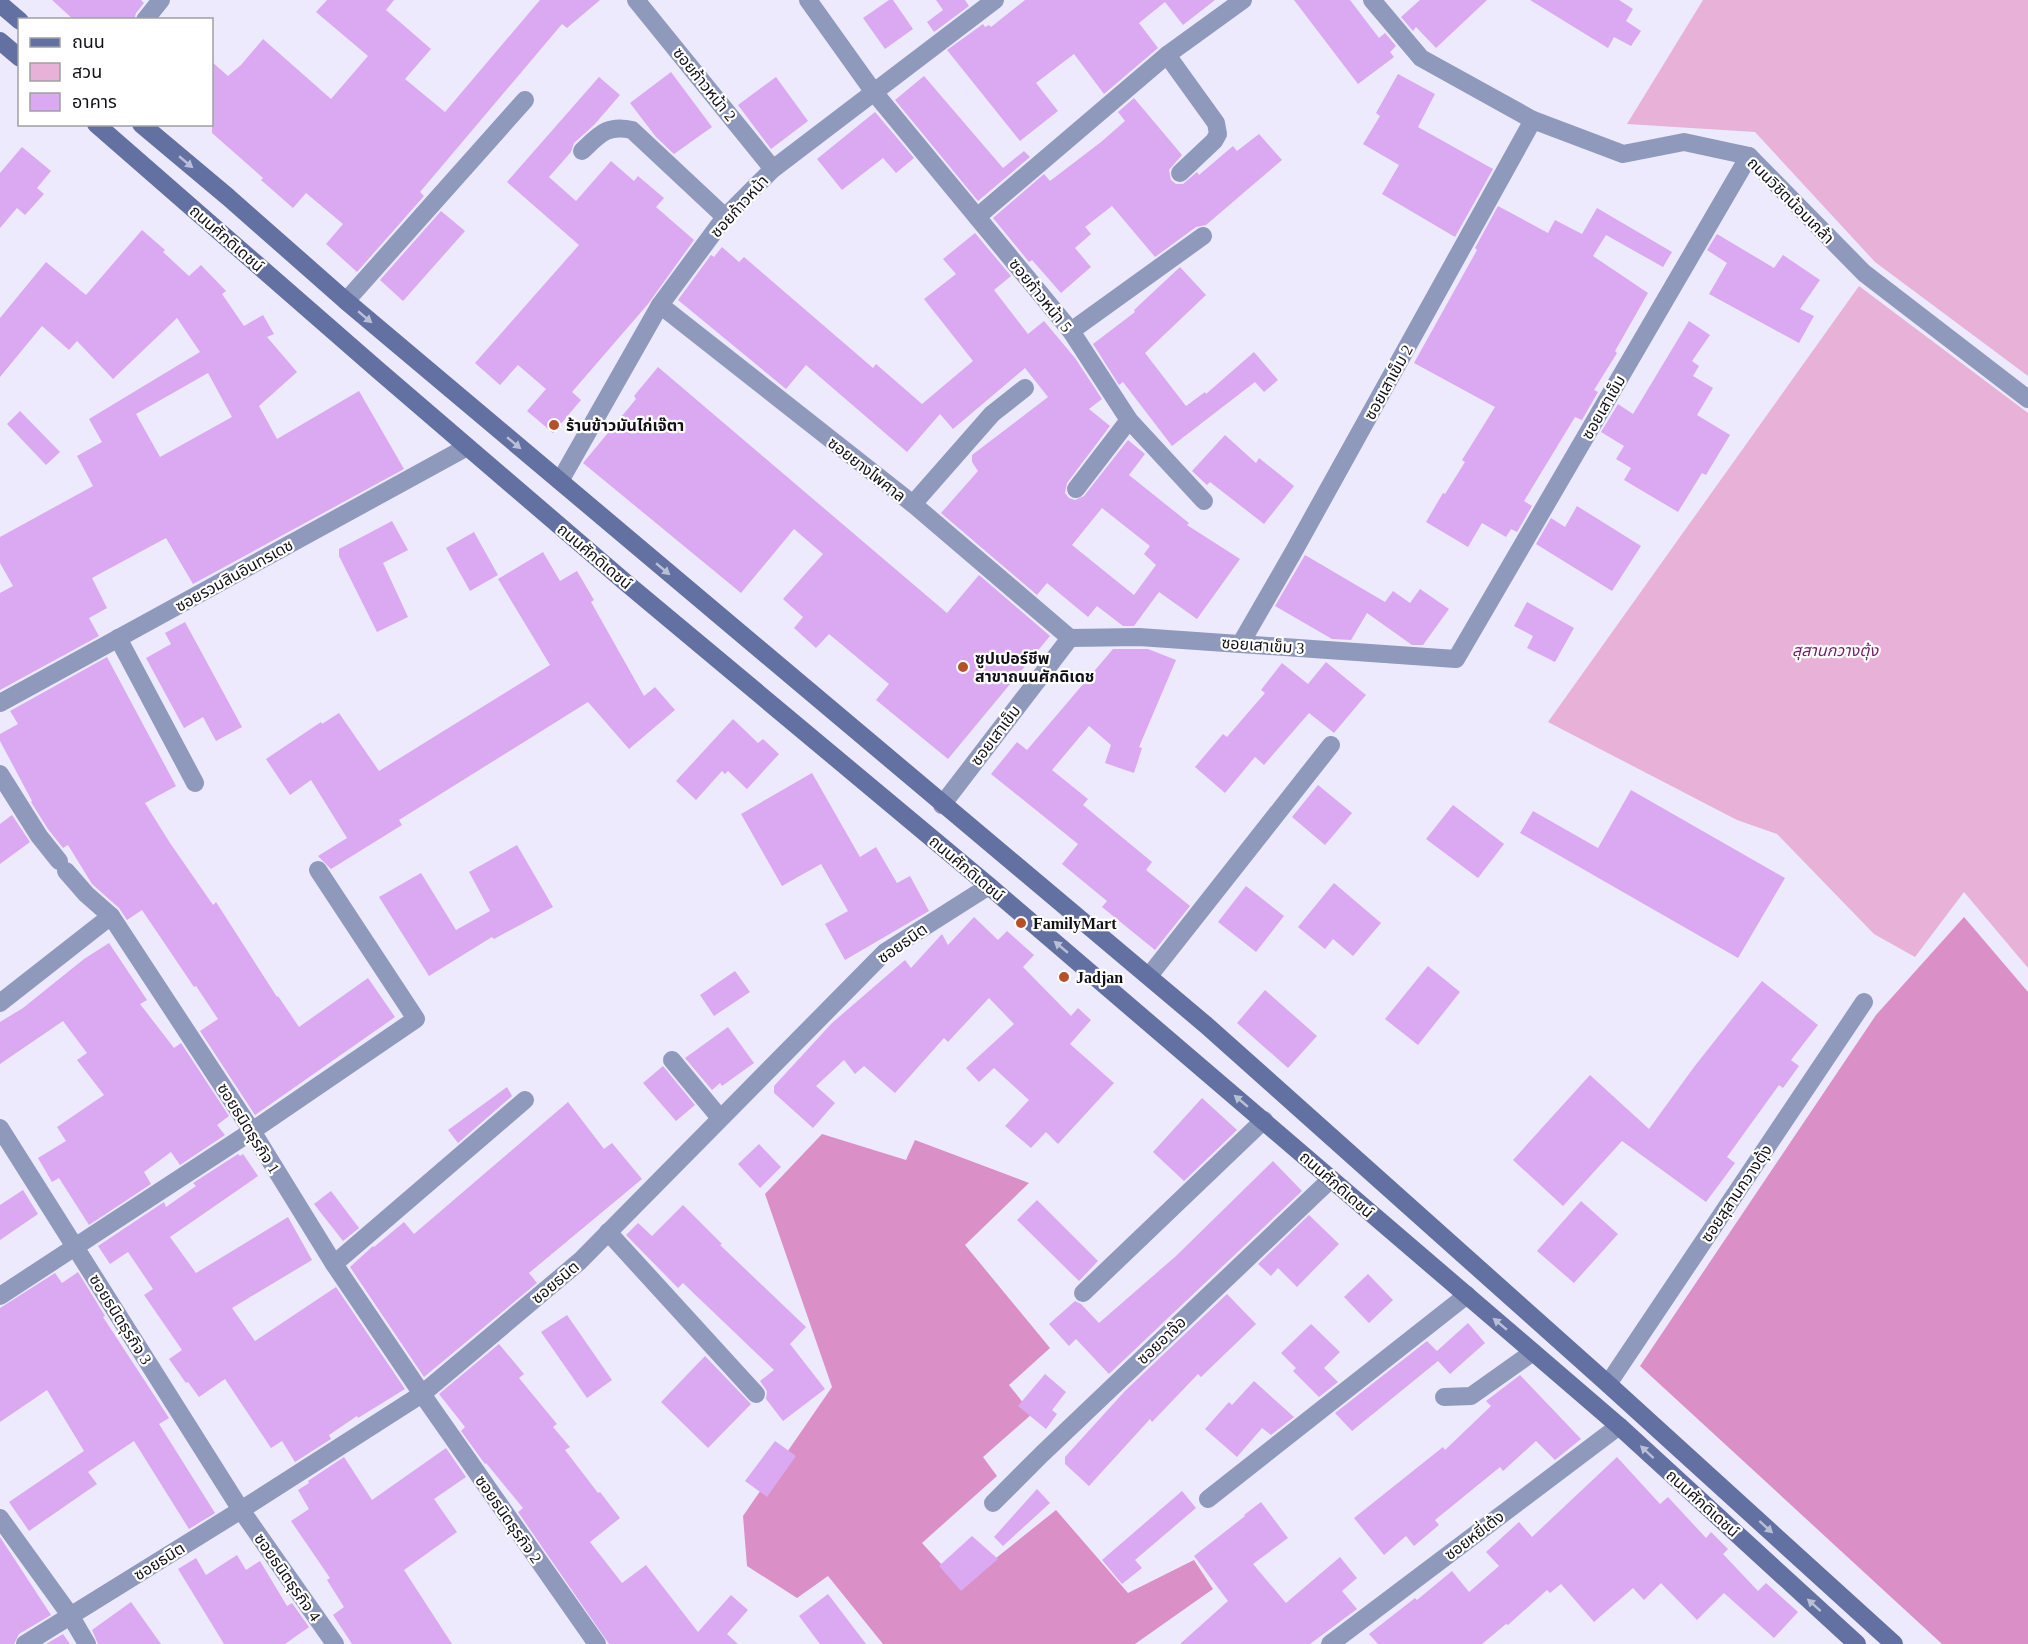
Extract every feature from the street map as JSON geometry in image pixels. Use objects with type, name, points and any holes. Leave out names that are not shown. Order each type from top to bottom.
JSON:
[{"type":"main road","points":[[0,2],[18,19]]},
{"type":"main road","points":[[0,41],[18,56]]},
{"type":"main road","name":"ถนนศักดิเดชน์","points":[[98,126],[467,447],[989,885],[1467,1295],[1618,1426],[1857,1644]]},
{"type":"main road","name":"ถนนศักดิเดชน์","points":[[143,126],[346,301],[942,805],[1149,976],[1309,1115],[1894,1644]]},
{"type":"street","points":[[147,18],[161,0]]},
{"type":"street","name":"ซอยก้าวหน้า 2","points":[[636,0],[773,169]]},
{"type":"street","name":"ซอยก้าวหน้า 5","points":[[808,0],[873,91],[1071,331],[1129,420],[1204,501]]},
{"type":"street","points":[[977,217],[1167,55],[1243,0]]},
{"type":"street","name":"ซอยก้าวหน้า","points":[[560,481],[660,305],[725,218],[773,169],[987,2]]},
{"type":"street","name":"ถนนวิชิตน้อมเกล้า","points":[[1377,2],[1421,58],[1533,120],[1623,154],[1684,142],[1749,156],[1864,273],[2028,399]]},
{"type":"street","points":[[1167,55],[1216,123],[1218,134],[1214,141],[1180,172]]},
{"type":"street","points":[[346,301],[525,100]]},
{"type":"street","name":"ซอยเสาเข็ม 2","points":[[1240,643],[1294,551],[1533,120]]},
{"type":"street","points":[[582,151],[600,135],[618,127],[632,130],[725,218]]},
{"type":"street","name":"ซอยเสาเข็ม","points":[[1456,659],[1749,156]]},
{"type":"street","points":[[1071,331],[1203,236]]},
{"type":"street","name":"ซอยยางไพศาล","points":[[660,305],[913,504],[1070,638]]},
{"type":"street","points":[[913,504],[992,414],[1024,388]]},
{"type":"street","points":[[1076,489],[1129,420]]},
{"type":"street","name":"ซอยรวมสินอินทรเดช","points":[[0,703],[467,447]]},
{"type":"street","name":"ซอยเสาเข็ม 3","points":[[1070,638],[1139,637],[1456,659]]},
{"type":"street","points":[[118,638],[195,783]]},
{"type":"street","name":"ซอยเสาเข็ม","points":[[942,805],[1070,638]]},
{"type":"street","points":[[1149,976],[1331,745]]},
{"type":"street","name":"ซอยธนิตธุรกิจ 1","points":[[0,774],[39,836],[86,894],[111,916],[252,1131],[334,1264],[422,1394]]},
{"type":"street","points":[[0,1296],[252,1131],[416,1019],[318,870]]},
{"type":"street","name":"ซอยธนิต","points":[[25,1644],[422,1394],[580,1261],[885,952],[989,885]]},
{"type":"street","points":[[0,1003],[111,916]]},
{"type":"street","name":"ซอยสุสานกวางตุ้ง","points":[[1608,1384],[1864,1002]]},
{"type":"street","points":[[672,1060],[720,1118]]},
{"type":"street","points":[[334,1264],[525,1101]]},
{"type":"street","points":[[1083,1293],[1264,1120]]},
{"type":"street","name":"ซอยธนิตธุรกิจ 3","points":[[0,1128],[241,1510]]},
{"type":"street","name":"ซอยอาจ๊อ","points":[[993,1503],[1331,1179]]},
{"type":"street","points":[[608,1232],[756,1394]]},
{"type":"street","points":[[1208,1499],[1467,1295]]},
{"type":"street","points":[[1444,1397],[1471,1396],[1533,1352]]},
{"type":"street","name":"ซอยธนิตธุรกิจ 2","points":[[422,1394],[597,1644]]},
{"type":"street","name":"ซอยหยี่เต้ง","points":[[1330,1644],[1618,1426]]},
{"type":"street","name":"ซอยธนิตธุรกิจ 4","points":[[241,1510],[335,1644]]},
{"type":"street","points":[[2,1524],[70,1615],[87,1644]]},
{"type":"green space","points":[[1703,0],[2028,0],[2028,376],[1875,262],[1755,132],[1627,124]]},
{"type":"green space","name":"สุสานกวางตุ้ง","points":[[1859,286],[2028,413],[2028,968],[1964,892],[1915,957],[1874,934],[1777,834],[1737,820],[1548,722]]},
{"type":"shaded area","points":[[1964,917],[2028,992],[2028,1644],[1942,1644],[1640,1366],[1876,1015]]},
{"type":"shaded area","points":[[822,1134],[906,1160],[915,1140],[1029,1183],[965,1245],[1050,1348],[1009,1385],[1032,1414],[983,1457],[997,1476],[922,1543],[961,1586],[1056,1510],[1128,1593],[1194,1560],[1213,1589],[1135,1644],[883,1644],[828,1576],[797,1598],[747,1566],[743,1516],[832,1387],[765,1194]]},
{"type":"building","points":[[52,0],[141,0],[144,3],[135,18],[72,18]]},
{"type":"building","points":[[327,0],[394,0],[386,10],[431,49],[405,79],[445,112],[540,0],[600,0],[567,28],[562,24],[420,192],[424,196],[357,272],[326,244],[343,224],[306,193],[293,208],[212,133],[213,63],[228,76],[241,65],[263,39],[331,99],[368,56],[316,12]]},
{"type":"building","points":[[889,0],[893,0],[913,29],[885,49],[863,18]]},
{"type":"building","points":[[936,0],[965,0],[969,6],[934,32],[927,22],[943,10]]},
{"type":"building","points":[[1025,0],[1215,0],[1183,25],[1165,2],[1139,23],[1158,48],[1104,94],[1074,54],[1036,83],[1058,111],[1020,141],[947,50],[983,24],[985,27],[989,25],[991,27]]},
{"type":"building","points":[[1294,0],[1350,0],[1379,38],[1385,33],[1396,46],[1390,52],[1394,57],[1358,84]]},
{"type":"building","points":[[1420,0],[1487,0],[1436,48],[1416,27],[1413,31],[1401,17]]},
{"type":"building","points":[[1530,0],[1619,0],[1633,9],[1626,21],[1641,31],[1631,46],[1614,37],[1608,48]]},
{"type":"building","points":[[671,72],[712,127],[674,154],[656,137],[630,103]]},
{"type":"building","points":[[1398,74],[1435,94],[1418,127],[1493,169],[1455,237],[1382,194],[1399,165],[1363,144],[1380,116],[1376,113]]},
{"type":"building","points":[[924,76],[1003,168],[1024,151],[1030,157],[978,201],[895,100]]},
{"type":"building","points":[[599,77],[620,95],[594,125],[574,143],[571,152],[549,177],[576,201],[611,161],[634,181],[638,176],[664,198],[656,207],[694,240],[648,304],[572,392],[581,400],[553,433],[527,411],[546,389],[518,365],[500,385],[475,363],[579,245],[507,182]]},
{"type":"building","points":[[776,77],[808,121],[771,149],[738,105]]},
{"type":"building","points":[[1134,98],[1182,155],[1169,170],[1171,180],[1176,184],[1183,184],[1197,172],[1199,175],[1233,146],[1237,151],[1259,134],[1282,160],[1206,225],[1196,227],[1155,257],[1112,206],[1085,227],[1091,234],[1075,248],[1091,267],[1061,293],[1032,260],[1029,262],[993,218],[1044,174],[1050,181],[1101,142],[1125,121],[1118,112]]},
{"type":"building","points":[[875,112],[914,158],[896,173],[883,158],[842,190],[817,159]]},
{"type":"building","points":[[22,147],[51,171],[37,188],[44,194],[25,215],[17,208],[0,228],[0,173]]},
{"type":"building","points":[[1498,206],[1548,233],[1555,220],[1582,234],[1597,208],[1672,252],[1663,267],[1606,235],[1593,256],[1648,293],[1615,351],[1617,353],[1594,390],[1598,392],[1582,420],[1575,417],[1524,501],[1532,506],[1517,532],[1511,529],[1506,537],[1482,523],[1468,547],[1426,522],[1465,462],[1462,460],[1495,407],[1414,363],[1477,250],[1475,248]]},
{"type":"building","points":[[441,211],[465,231],[403,301],[380,280]]},
{"type":"building","points":[[142,230],[189,276],[201,265],[226,291],[222,294],[244,326],[263,315],[274,334],[267,337],[297,372],[259,406],[277,439],[359,391],[404,469],[193,584],[166,538],[92,578],[107,608],[89,618],[99,636],[0,690],[0,593],[13,586],[0,563],[0,537],[93,486],[77,456],[102,442],[89,419],[200,352],[177,318],[113,379],[77,341],[69,350],[42,326],[0,377],[0,318],[46,262],[86,295]],"holes":[[[208,373],[232,417],[160,457],[136,414]]]},
{"type":"building","points":[[975,233],[1011,276],[994,290],[1028,334],[1044,321],[1075,358],[1102,399],[1089,409],[1110,426],[1067,483],[1065,493],[1069,498],[1075,500],[1084,496],[1128,440],[1145,454],[1129,475],[1189,523],[1187,525],[1240,559],[1197,619],[1159,592],[1134,626],[1123,626],[1097,606],[1088,617],[1047,583],[1037,595],[941,513],[978,471],[972,462],[972,455],[1048,397],[1025,368],[953,429],[940,414],[907,452],[806,365],[786,389],[678,300],[711,255],[714,257],[722,247],[739,262],[744,257],[873,368],[876,364],[922,404],[973,361],[924,299],[956,274],[943,259]],"holes":[[[1102,508],[1150,546],[1144,554],[1156,565],[1134,595],[1072,545]]]},
{"type":"building","points":[[1717,234],[1774,268],[1783,255],[1820,280],[1800,309],[1814,316],[1799,343],[1709,294],[1727,263],[1707,250]]},
{"type":"building","points":[[1180,267],[1206,295],[1145,353],[1186,406],[1205,392],[1206,394],[1254,352],[1278,380],[1264,392],[1255,382],[1172,446],[1123,382],[1119,385],[1093,344],[1135,312],[1134,310]]},
{"type":"building","points":[[1689,321],[1710,335],[1692,361],[1699,366],[1693,376],[1713,388],[1697,415],[1730,435],[1706,475],[1702,473],[1678,512],[1624,480],[1631,468],[1616,459],[1624,446],[1601,432],[1618,404],[1633,414]]},
{"type":"building","points":[[658,367],[947,613],[979,575],[1050,636],[948,759],[876,700],[889,684],[829,634],[816,648],[794,628],[803,617],[783,599],[823,554],[794,529],[741,593],[583,463],[636,399],[634,396]]},
{"type":"building","points":[[20,411],[60,452],[46,465],[7,424]]},
{"type":"building","points":[[1225,435],[1256,463],[1259,458],[1294,486],[1264,524],[1210,482],[1207,485],[1192,471]]},
{"type":"building","points":[[1577,506],[1641,546],[1612,591],[1536,544],[1551,518],[1565,527]]},
{"type":"building","points":[[392,521],[408,550],[383,563],[408,617],[377,632],[339,556],[339,549]]},
{"type":"building","points":[[474,532],[498,575],[470,591],[446,548]]},
{"type":"building","points":[[543,552],[560,581],[577,571],[594,600],[591,602],[644,696],[655,687],[675,710],[629,749],[588,702],[399,820],[402,825],[331,869],[318,856],[347,838],[311,780],[290,795],[266,759],[321,722],[322,724],[339,713],[379,771],[550,665],[498,579]]},
{"type":"building","points":[[1305,555],[1385,602],[1393,591],[1410,603],[1420,589],[1449,609],[1423,645],[1412,645],[1367,613],[1351,640],[1332,639],[1275,606]]},
{"type":"building","points":[[1527,602],[1574,628],[1555,662],[1527,648],[1533,636],[1514,626]]},
{"type":"building","points":[[185,622],[242,727],[216,741],[203,717],[184,728],[146,658],[171,644],[165,633]]},
{"type":"building","points":[[1113,649],[1148,649],[1176,660],[1139,747],[1142,748],[1134,773],[1105,763],[1111,745],[1089,726],[1052,770],[1088,799],[1083,805],[1152,862],[1146,870],[1190,906],[1155,950],[1102,907],[1107,901],[1062,864],[1078,844],[991,774],[1017,742],[1027,750]]},
{"type":"building","points":[[107,657],[176,786],[145,803],[213,905],[216,902],[299,1027],[368,978],[395,1017],[255,1115],[200,1031],[218,1019],[196,986],[194,987],[142,910],[127,920],[119,908],[92,884],[68,845],[63,848],[31,802],[0,741],[0,734],[18,724],[10,711]]},
{"type":"building","points":[[1326,662],[1366,695],[1334,733],[1309,713],[1264,765],[1255,757],[1225,793],[1195,767],[1223,734],[1227,737],[1265,693],[1261,690],[1282,663],[1308,684]]},
{"type":"building","points":[[733,719],[758,743],[763,739],[779,754],[747,789],[728,771],[725,774],[722,771],[696,800],[676,781]]},
{"type":"building","points":[[812,773],[860,857],[876,847],[897,883],[910,876],[929,911],[845,960],[825,924],[848,911],[821,864],[782,886],[741,814]]},
{"type":"building","points":[[1318,785],[1352,813],[1325,845],[1292,817]]},
{"type":"building","points":[[1631,790],[1785,878],[1738,958],[1520,833],[1533,811],[1598,848]]},
{"type":"building","points":[[1453,805],[1504,844],[1478,878],[1426,839]]},
{"type":"building","points":[[12,815],[30,842],[0,864],[0,824]]},
{"type":"building","points":[[517,845],[553,907],[494,939],[492,937],[429,976],[379,897],[421,873],[456,930],[490,911],[469,872]]},
{"type":"building","points":[[1334,883],[1381,923],[1353,956],[1333,939],[1325,949],[1298,927]]},
{"type":"building","points":[[1246,886],[1284,916],[1256,952],[1218,922]]},
{"type":"building","points":[[974,917],[998,940],[1007,931],[1034,955],[1023,967],[1071,1016],[1078,1008],[1091,1020],[1070,1044],[1114,1083],[1058,1144],[1046,1132],[1031,1148],[1005,1126],[1029,1100],[994,1068],[979,1082],[966,1068],[1014,1024],[989,998],[948,1042],[944,1038],[895,1093],[864,1066],[855,1074],[844,1060],[816,1086],[835,1103],[813,1128],[774,1093],[774,1086],[832,1023],[905,960],[911,968],[942,934],[948,945]]},
{"type":"building","points":[[109,943],[147,1000],[140,1004],[174,1048],[181,1043],[229,1116],[217,1125],[225,1135],[180,1165],[171,1152],[144,1172],[151,1184],[89,1225],[59,1178],[52,1182],[38,1158],[66,1141],[57,1127],[104,1095],[77,1060],[87,1053],[63,1021],[0,1064],[0,1022],[23,1008],[84,959]]},
{"type":"building","points":[[1428,966],[1460,992],[1418,1045],[1385,1019]]},
{"type":"building","points":[[735,971],[750,992],[714,1016],[700,995]]},
{"type":"building","points":[[1762,981],[1818,1025],[1791,1060],[1799,1066],[1783,1088],[1779,1085],[1727,1157],[1735,1163],[1706,1202],[1622,1141],[1563,1206],[1513,1160],[1590,1075],[1649,1129],[1694,1067]]},
{"type":"building","points":[[1265,990],[1317,1036],[1288,1068],[1237,1023]]},
{"type":"building","points":[[728,1027],[754,1063],[722,1086],[720,1083],[712,1090],[685,1058]]},
{"type":"building","points":[[663,1066],[695,1105],[676,1121],[643,1083]]},
{"type":"building","points":[[507,1087],[512,1096],[458,1143],[448,1130]]},
{"type":"building","points":[[1202,1098],[1237,1130],[1184,1181],[1153,1152]]},
{"type":"building","points":[[568,1102],[604,1149],[612,1143],[642,1179],[529,1273],[537,1283],[424,1377],[350,1267],[404,1222],[414,1234]]},
{"type":"building","points":[[759,1144],[781,1167],[760,1188],[738,1164]]},
{"type":"building","points":[[238,1154],[240,1156],[243,1154],[258,1176],[170,1237],[196,1273],[288,1217],[312,1260],[232,1308],[255,1341],[336,1287],[405,1389],[358,1418],[357,1416],[329,1435],[331,1439],[295,1462],[282,1441],[271,1448],[225,1379],[199,1397],[188,1382],[186,1383],[169,1359],[182,1350],[144,1295],[153,1289],[128,1252],[110,1264],[98,1246],[164,1202],[166,1207],[196,1186],[193,1183]]},
{"type":"building","points":[[1273,1161],[1302,1191],[1109,1374],[1076,1339],[1069,1346],[1049,1324],[1075,1301],[1081,1304],[1099,1323],[1176,1256]]},
{"type":"building","points":[[23,1190],[38,1214],[0,1240],[0,1205]]},
{"type":"building","points":[[331,1191],[359,1228],[343,1241],[314,1204]]},
{"type":"building","points":[[1037,1200],[1098,1261],[1079,1281],[1017,1220]]},
{"type":"building","points":[[1581,1201],[1618,1234],[1574,1283],[1537,1251]]},
{"type":"building","points":[[683,1205],[722,1244],[720,1245],[806,1327],[790,1344],[825,1389],[783,1421],[766,1399],[767,1391],[760,1381],[774,1370],[683,1283],[678,1288],[626,1235],[638,1223],[652,1236]]},
{"type":"building","points":[[1309,1215],[1339,1244],[1297,1287],[1278,1268],[1271,1276],[1258,1264]]},
{"type":"building","points":[[78,1272],[105,1316],[103,1317],[169,1418],[159,1424],[215,1513],[189,1529],[134,1441],[88,1472],[97,1484],[29,1531],[9,1502],[84,1451],[47,1390],[0,1422],[0,1308],[55,1273],[62,1283]]},
{"type":"building","points":[[1368,1274],[1393,1300],[1369,1323],[1344,1297]]},
{"type":"building","points":[[1227,1294],[1256,1324],[1201,1377],[1198,1374],[1152,1422],[1150,1419],[1089,1486],[1065,1464],[1065,1457],[1125,1391]]},
{"type":"building","points":[[567,1315],[612,1380],[587,1398],[541,1332]]},
{"type":"building","points":[[1468,1323],[1485,1343],[1450,1374],[1438,1361],[1352,1431],[1335,1413],[1427,1341],[1437,1351]]},
{"type":"building","points":[[1311,1324],[1340,1352],[1324,1368],[1338,1382],[1319,1397],[1293,1371],[1296,1368],[1281,1353]]},
{"type":"building","points":[[499,1344],[524,1374],[519,1378],[557,1424],[553,1427],[570,1447],[565,1450],[620,1518],[590,1542],[622,1583],[646,1565],[698,1632],[731,1595],[748,1610],[727,1634],[738,1644],[609,1644],[518,1512],[523,1508],[485,1464],[461,1431],[465,1427],[439,1394]]},
{"type":"building","points":[[705,1356],[751,1404],[708,1448],[661,1402]]},
{"type":"building","points":[[1045,1374],[1066,1392],[1052,1410],[1057,1414],[1046,1429],[1018,1406]]},
{"type":"building","points":[[1520,1375],[1581,1439],[1555,1460],[1536,1441],[1503,1471],[1500,1467],[1435,1520],[1439,1525],[1414,1546],[1406,1536],[1384,1555],[1354,1518],[1443,1447],[1445,1450],[1491,1406],[1486,1401]]},
{"type":"building","points":[[1254,1381],[1294,1417],[1271,1435],[1262,1428],[1237,1457],[1205,1429],[1229,1402],[1232,1405]]},
{"type":"building","points":[[775,1441],[796,1456],[767,1497],[745,1481]]},
{"type":"building","points":[[446,1448],[466,1477],[434,1499],[457,1532],[404,1570],[452,1644],[352,1644],[333,1615],[344,1607],[327,1580],[330,1578],[291,1521],[309,1509],[298,1490],[344,1457],[372,1500]]},
{"type":"building","points":[[1617,1457],[1660,1504],[1668,1497],[1706,1538],[1711,1532],[1728,1549],[1723,1554],[1758,1591],[1766,1583],[1798,1612],[1774,1638],[1724,1593],[1697,1620],[1661,1583],[1644,1600],[1633,1588],[1594,1622],[1561,1584],[1550,1593],[1547,1590],[1508,1625],[1506,1624],[1482,1644],[1378,1644],[1369,1634],[1415,1598],[1417,1600],[1452,1571],[1469,1592],[1499,1566],[1486,1552],[1519,1522],[1532,1537]]},
{"type":"building","points":[[1037,1489],[1050,1503],[1003,1546],[994,1537]]},
{"type":"building","points":[[1182,1491],[1196,1508],[1135,1560],[1142,1568],[1122,1584],[1102,1560]]},
{"type":"building","points":[[1261,1502],[1288,1538],[1253,1564],[1286,1603],[1340,1557],[1357,1578],[1342,1591],[1357,1609],[1310,1644],[1180,1644],[1228,1601],[1194,1556]]},
{"type":"building","points":[[972,1536],[998,1559],[961,1591],[939,1566]]},
{"type":"building","points":[[0,1537],[51,1615],[19,1634],[14,1644],[0,1644]]},
{"type":"building","points":[[237,1555],[246,1570],[260,1561],[287,1606],[292,1603],[309,1627],[285,1644],[224,1644],[178,1569],[196,1558],[206,1575]]},
{"type":"building","points":[[828,1594],[866,1644],[820,1644],[799,1616]]},
{"type":"building","points":[[131,1602],[161,1644],[98,1644],[92,1630]]},
{"type":"building","points":[[63,1634],[70,1644],[46,1644]]},
{"type":"place","name":"ร้านข้าวมันไก่เจ๊ตา","points":[[554,425]]},
{"type":"place","name":"ซูปเปอร์ชีพ สาขาถนนศักดิเดช","points":[[963,667]]},
{"type":"place","name":"FamilyMart","points":[[1021,923]]},
{"type":"place","name":"Jadjan","points":[[1064,977]]}]
